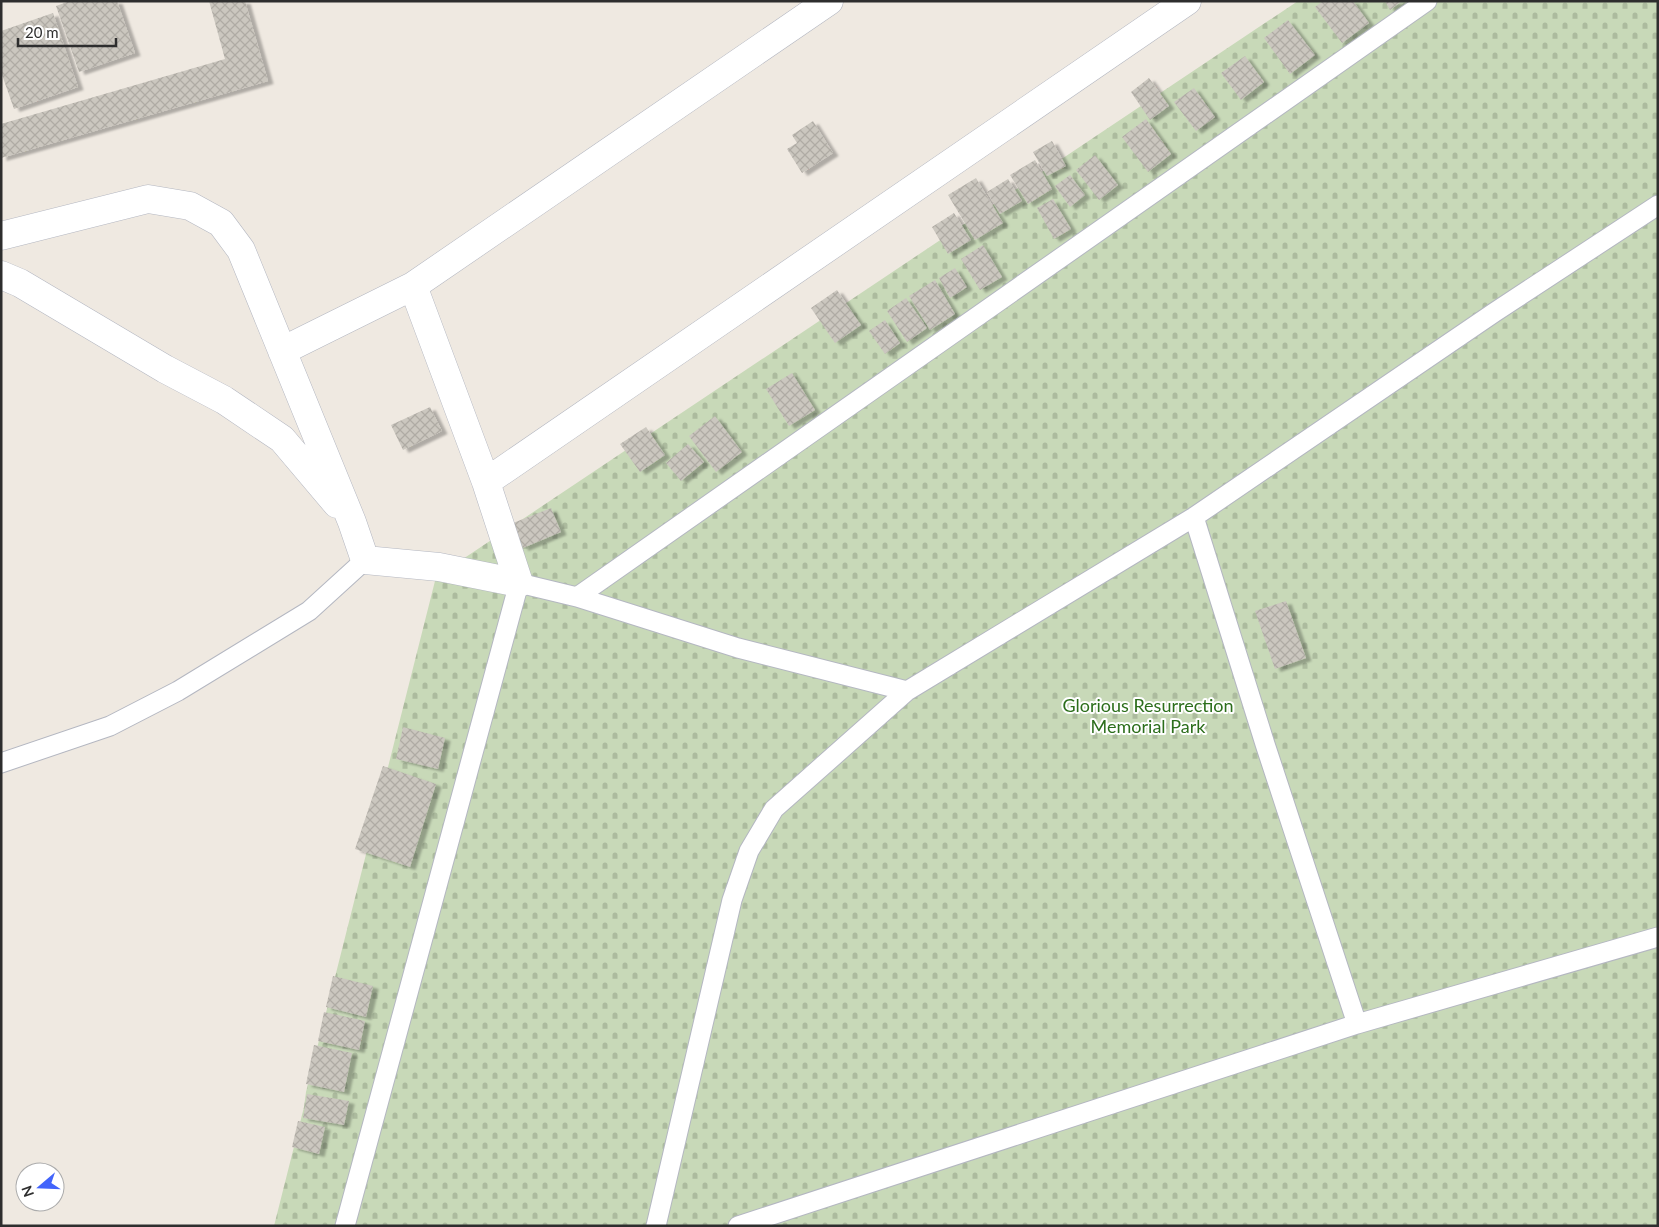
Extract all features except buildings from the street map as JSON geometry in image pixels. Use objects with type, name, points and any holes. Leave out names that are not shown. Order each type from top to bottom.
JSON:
[{"type":"street","points":[[282,351],[413,286],[829,1]]},
{"type":"street","points":[[486,482],[1187,1]]},
{"type":"street","points":[[1,236],[148,199],[190,206],[221,223],[242,250],[352,522],[365,560],[439,567],[520,583],[486,482],[413,286]]},
{"type":"street","points":[[1,275],[20,283],[165,369],[224,400],[282,438],[352,522]]},
{"type":"lane","points":[[577,597],[1427,1]]},
{"type":"lane","points":[[656,1226],[732,900],[749,851],[774,809],[907,691],[1194,517],[1495,312],[1658,205]]},
{"type":"lane","points":[[1194,517],[1265,744],[1357,1024]]},
{"type":"lane","points":[[1,762],[110,726],[178,691],[309,611],[365,560]]},
{"type":"lane","points":[[345,1226],[520,583],[577,597],[738,648],[907,691]]},
{"type":"lane","points":[[738,1226],[1357,1024],[1658,937]]},
{"type":"green space","name":"Glorious Resurrection Memorial Park","points":[[1298,1],[1658,1],[1658,1226],[274,1226],[436,577]]}]
